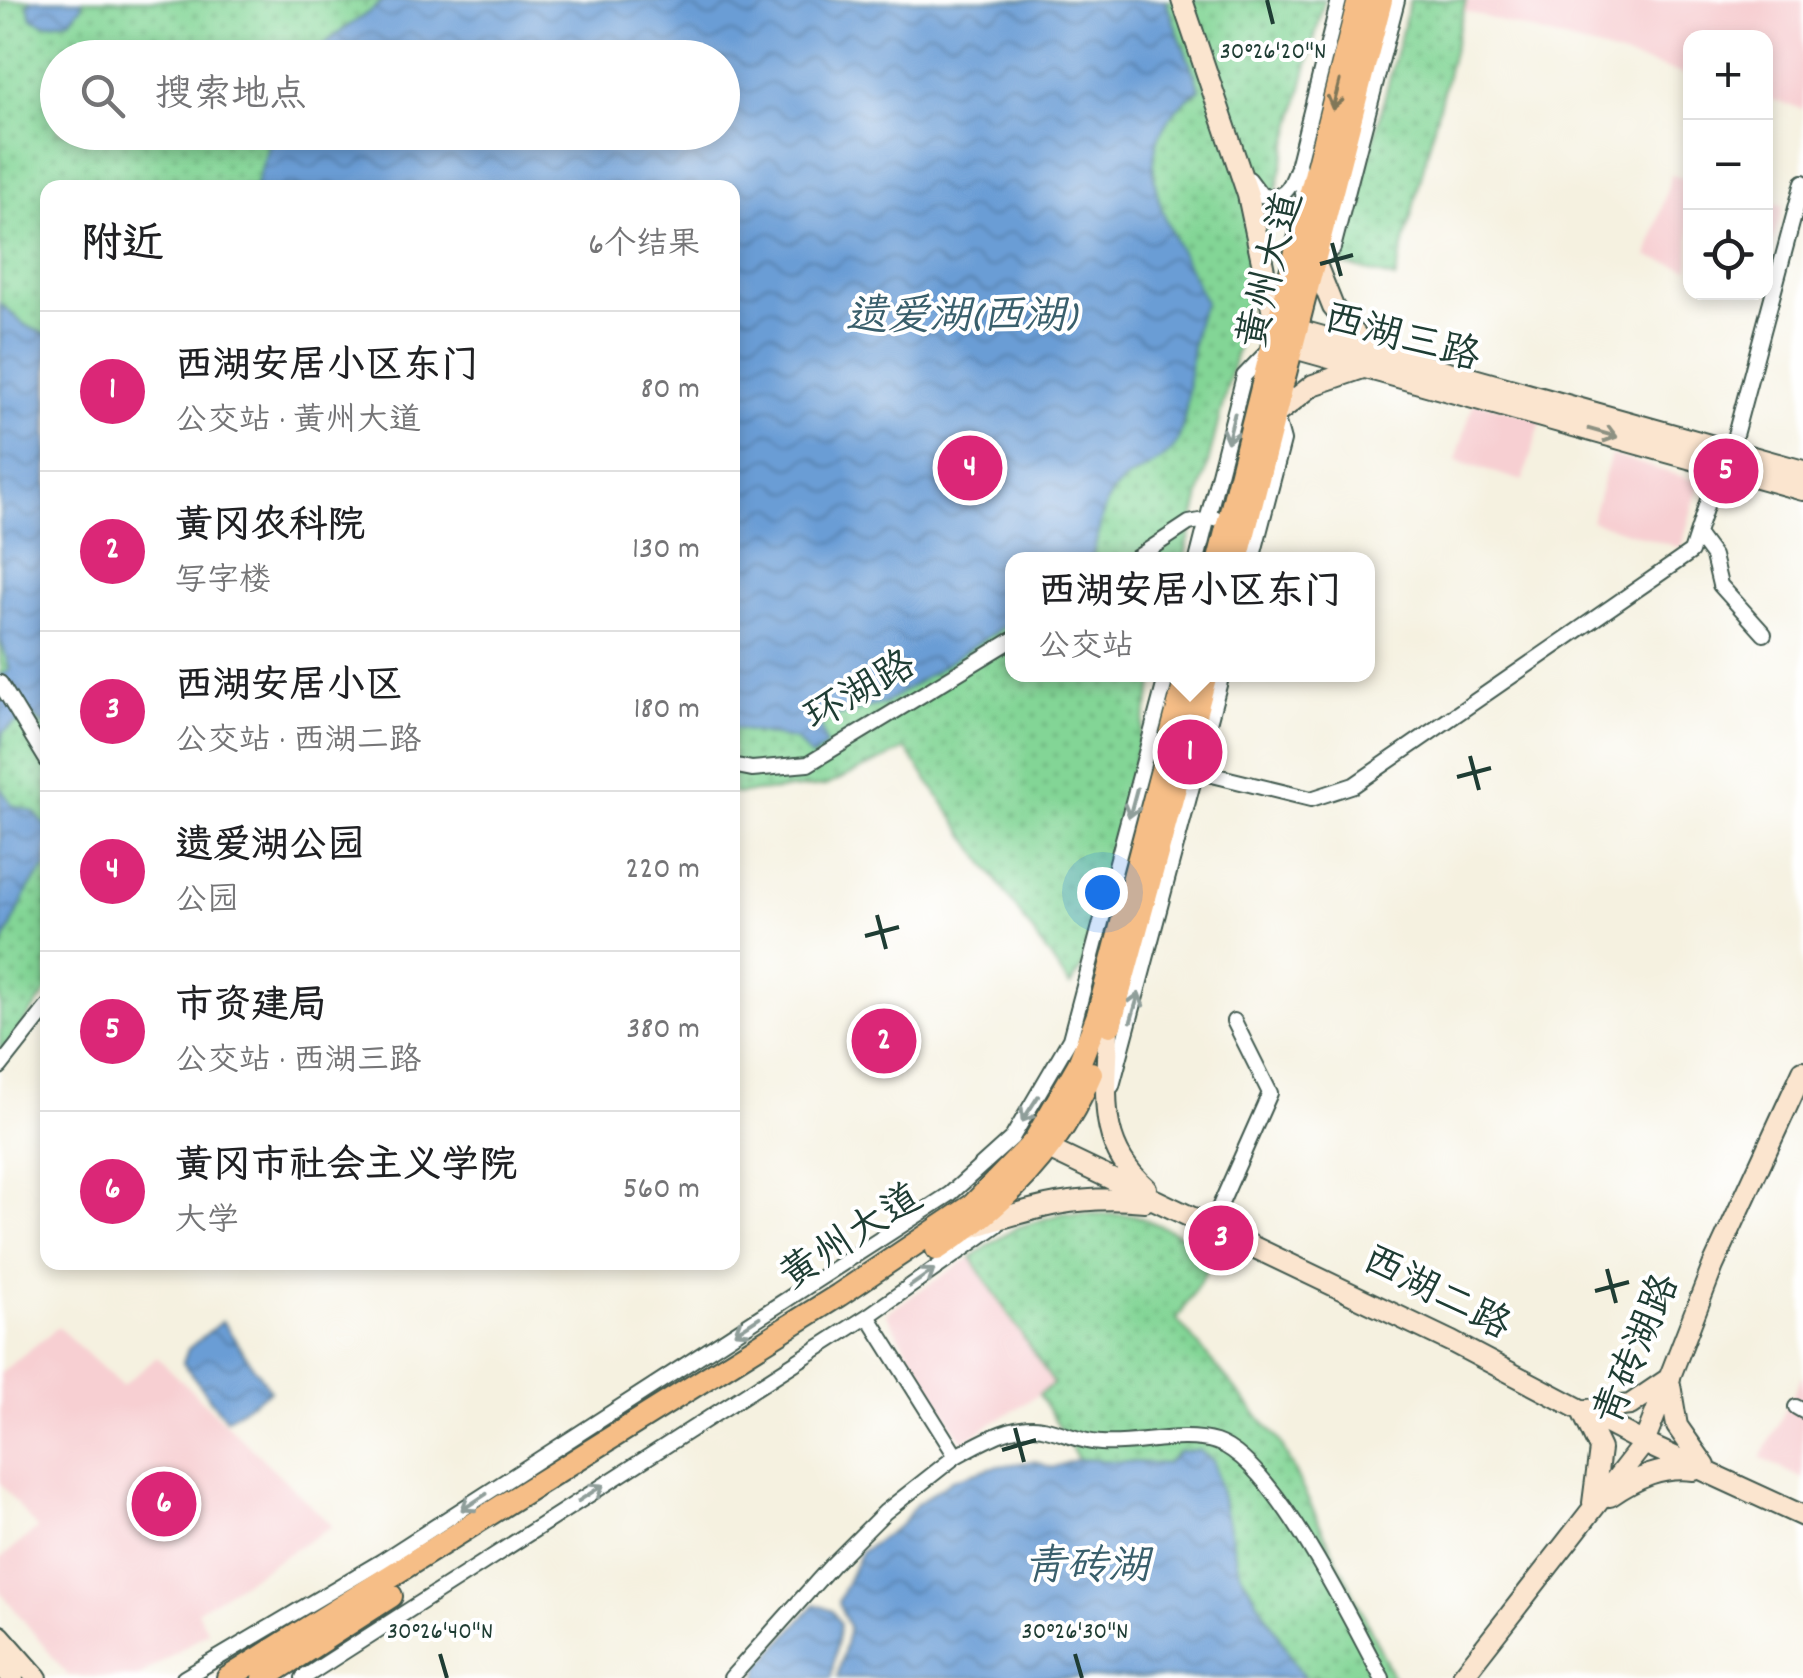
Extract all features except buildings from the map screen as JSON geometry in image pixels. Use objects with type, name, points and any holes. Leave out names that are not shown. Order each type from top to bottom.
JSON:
[{"type":"main road","points":[[1182,0],[1233,148],[1286,339]]},
{"type":"main road","name":"黄州大道","points":[[1234,552],[1228,519],[1276,414],[1306,212],[1359,0]]},
{"type":"main road","name":"黄州大道","points":[[1220,552],[1286,339],[1315,262],[1382,0]]},
{"type":"main road","points":[[1276,414],[1313,385],[1368,359],[1333,307],[1315,262]]},
{"type":"main road","name":"西湖三路","points":[[1286,339],[1725,458],[1803,470]]},
{"type":"main road","name":"西湖三路","points":[[1725,458],[1803,490]]},
{"type":"main road","name":"黄州大道","points":[[228,1678],[922,1240],[995,1188],[1042,1146],[1098,1015],[1186,682]]},
{"type":"main road","name":"黄州大道","points":[[264,1678],[966,1229],[1006,1196],[1088,1080],[1108,1030],[1204,682]]},
{"type":"main road","points":[[1108,1030],[1108,1133],[1129,1174],[1162,1203]]},
{"type":"main road","name":"青砖湖路","points":[[1461,1678],[1644,1443],[1713,1266],[1803,1072]]},
{"type":"main road","name":"西湖二路","points":[[1042,1146],[1211,1226],[1644,1443],[1803,1516]]},
{"type":"main road","points":[[966,1229],[1094,1196],[1162,1203]]},
{"type":"main road","points":[[1592,1508],[1600,1475],[1600,1448],[1581,1410],[1630,1405],[1670,1377],[1677,1426],[1710,1472]]},
{"type":"main road","points":[[1592,1508],[1651,1473],[1676,1468],[1710,1472]]},
{"type":"main road","points":[[0,1636],[36,1678]]},
{"type":"main road","points":[[0,1664],[12,1678]]},
{"type":"street","points":[[1233,148],[1254,189],[1266,197],[1286,193],[1298,164],[1339,0]]},
{"type":"street","points":[[1315,262],[1333,248],[1397,0]]},
{"type":"street","points":[[1298,164],[1306,212]]},
{"type":"street","points":[[1196,771],[1311,799],[1354,785],[1691,552],[1725,458],[1803,182]]},
{"type":"street","points":[[1254,552],[1283,441],[1276,414]]},
{"type":"street","points":[[1145,552],[1189,523],[1228,519]]},
{"type":"street","points":[[1204,552],[1228,519]]},
{"type":"street","points":[[1698,537],[1713,556],[1720,585],[1764,634]]},
{"type":"street","name":"环湖路","points":[[740,767],[808,764],[1005,644]]},
{"type":"street","points":[[184,1678],[382,1561],[934,1204],[1005,1146],[1070,1039],[1165,682]]},
{"type":"street","points":[[1107,1101],[1220,682]]},
{"type":"street","points":[[0,683],[40,749]]},
{"type":"street","points":[[0,1067],[40,1016]]},
{"type":"street","points":[[1211,1226],[1260,1107],[1270,1093],[1234,1021]]},
{"type":"street","points":[[303,1678],[868,1316],[1012,1215]]},
{"type":"street","points":[[868,1316],[956,1456]]},
{"type":"street","points":[[731,1678],[885,1512],[956,1456],[1012,1431],[1034,1427],[1080,1442],[1200,1439],[1228,1447],[1253,1466],[1314,1554],[1382,1678]]},
{"type":"shaded area","points":[[1466,0],[1803,0],[1803,109],[1773,100],[1773,30],[1683,30],[1683,74],[1464,11]]},
{"type":"shaded area","points":[[1671,174],[1683,178],[1683,267],[1648,257]]},
{"type":"shaded area","points":[[1773,203],[1783,206],[1773,241]]},
{"type":"shaded area","points":[[1474,401],[1542,418],[1523,481],[1456,461]]},
{"type":"shaded area","points":[[1611,455],[1700,482],[1681,548],[1591,521]]},
{"type":"shaded area","points":[[971,1257],[1054,1385],[962,1442],[886,1313]]},
{"type":"shaded area","points":[[58,1327],[122,1386],[157,1357],[332,1526],[197,1611],[208,1631],[137,1678],[68,1676],[0,1591],[0,1559],[37,1529],[0,1483],[0,1373]]},
{"type":"shaded area","points":[[1803,1375],[1803,1479],[1761,1458]]},
{"type":"green space","name":"遗爱湖(西湖)","points":[[0,0],[1324,0],[1186,552],[1005,552],[1005,682],[1154,682],[1082,967],[1070,986],[906,749],[825,786],[740,793],[740,180],[40,180],[40,1001],[0,1055]]},
{"type":"green space","points":[[1410,0],[1466,0],[1395,279],[1341,264]]},
{"type":"green space","points":[[1064,1213],[1134,1215],[1219,1250],[1177,1320],[1280,1442],[1394,1678],[1304,1678],[1239,1570],[1213,1461],[1199,1450],[1179,1452],[1166,1464],[1078,1459],[1039,1394],[1054,1384],[971,1257],[1016,1228]]},
{"type":"water","points":[[33,0],[82,0],[82,6],[70,20],[45,24],[31,18],[28,4]]},
{"type":"water","name":"遗爱湖(西湖)","points":[[384,0],[1165,0],[1200,89],[1174,113],[1159,137],[1154,163],[1156,190],[1165,217],[1205,302],[1194,335],[1178,440],[1166,456],[1113,492],[1093,552],[1005,552],[1005,626],[885,703],[819,721],[826,746],[811,757],[796,740],[740,729],[740,180],[258,180],[267,150],[740,150],[740,40],[330,40]]},
{"type":"water","points":[[0,304],[26,326],[40,332],[40,722],[29,714],[3,732],[0,750],[0,677],[10,669],[0,638]]},
{"type":"water","points":[[0,787],[12,805],[34,812],[40,819],[40,874],[29,888],[0,951]]},
{"type":"water","points":[[222,1321],[270,1391],[226,1419],[183,1363],[188,1349]]},
{"type":"water","name":"青砖湖","points":[[1198,1450],[1213,1461],[1239,1570],[1304,1678],[837,1678],[849,1627],[838,1602],[861,1552],[902,1524],[916,1505],[952,1480],[993,1467],[1034,1461],[1052,1468],[1078,1459],[1166,1464],[1179,1452]]},
{"type":"water","points":[[815,1604],[832,1611],[840,1623],[831,1678],[757,1678],[760,1666]]},
{"type":"place","name":"遗爱湖公园","points":[[970,468]]},
{"type":"place","name":"市资建局","points":[[1726,471]]},
{"type":"place","name":"西湖安居小区东门","points":[[1190,752]]},
{"type":"place","name":"黄冈农科院","points":[[884,1041]]},
{"type":"place","name":"西湖安居小区","points":[[1221,1238]]},
{"type":"place","name":"黄冈市社会主义学院","points":[[164,1504]]}]
